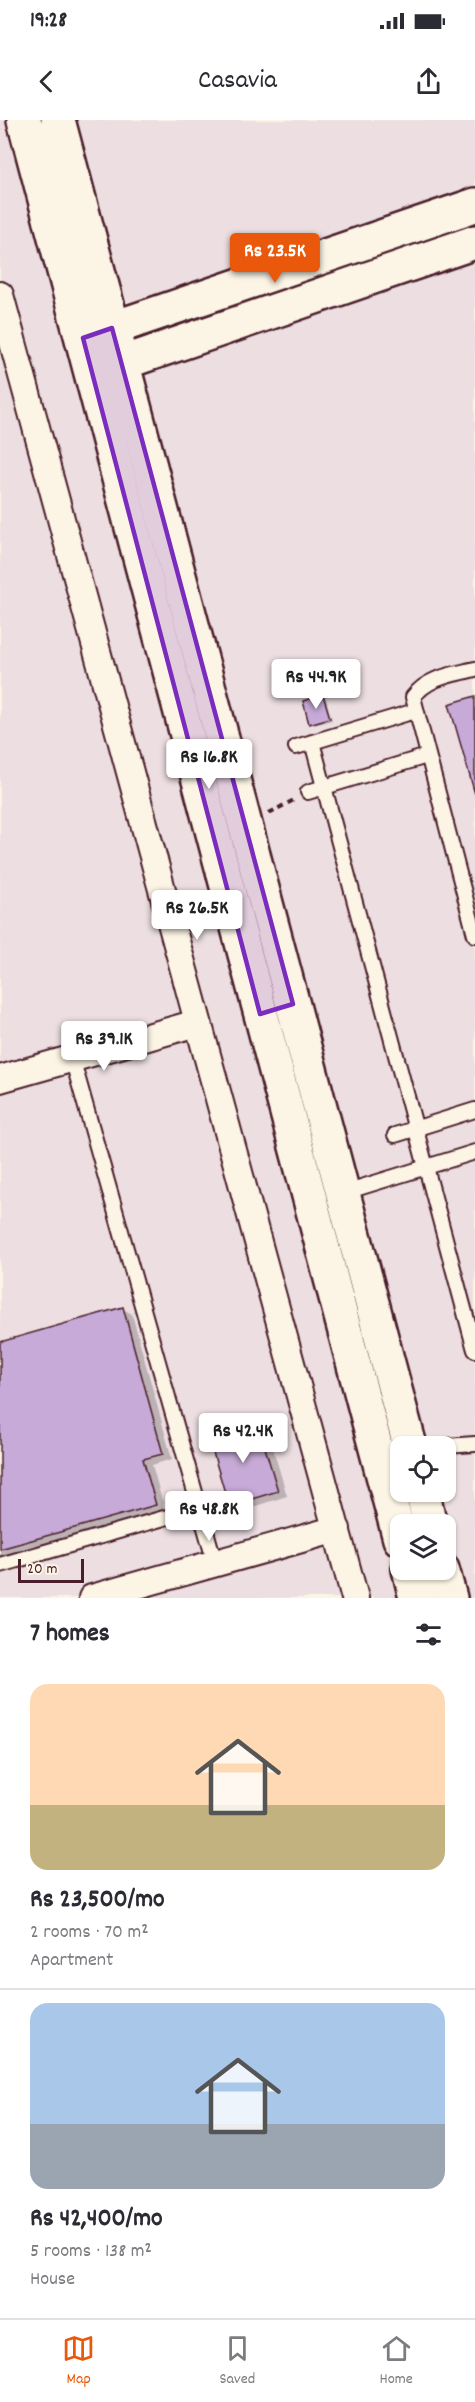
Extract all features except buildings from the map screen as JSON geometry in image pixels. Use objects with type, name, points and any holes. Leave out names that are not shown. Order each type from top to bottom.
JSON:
[{"type":"street","points":[[24,120],[97,333],[244,821],[407,1436]]},
{"type":"street","points":[[58,120],[97,333]]},
{"type":"street","points":[[97,333],[475,205]]},
{"type":"street","points":[[107,368],[475,242]]},
{"type":"street","points":[[0,295],[355,1598]]},
{"type":"street","points":[[107,368],[260,1014],[394,1514]]},
{"type":"street","points":[[260,1014],[293,1004]]},
{"type":"street","points":[[0,1079],[197,1023]]},
{"type":"street","points":[[92,1598],[337,1529]]},
{"type":"street","points":[[412,1580],[416,1598]]},
{"type":"street","points":[[445,1580],[450,1598]]},
{"type":"lane","points":[[475,669],[432,680],[421,687],[413,697],[475,935]]},
{"type":"lane","points":[[296,747],[415,711]]},
{"type":"lane","points":[[312,742],[475,1350]]},
{"type":"lane","points":[[308,792],[427,756]]},
{"type":"lane","points":[[72,1058],[215,1563]]},
{"type":"lane","points":[[395,1135],[475,1110]]},
{"type":"lane","points":[[342,1193],[475,1152]]},
{"type":"lane","points":[[456,1445],[475,1444]]},
{"type":"lane","points":[[0,1565],[199,1508]]},
{"type":"path","points":[[244,821],[279,809],[308,792]]},
{"type":"highlighted area","points":[[112,328],[293,1004],[260,1014],[83,338]]},
{"type":"shaded area","points":[[0,120],[475,120],[475,1598],[0,1598]]}]
